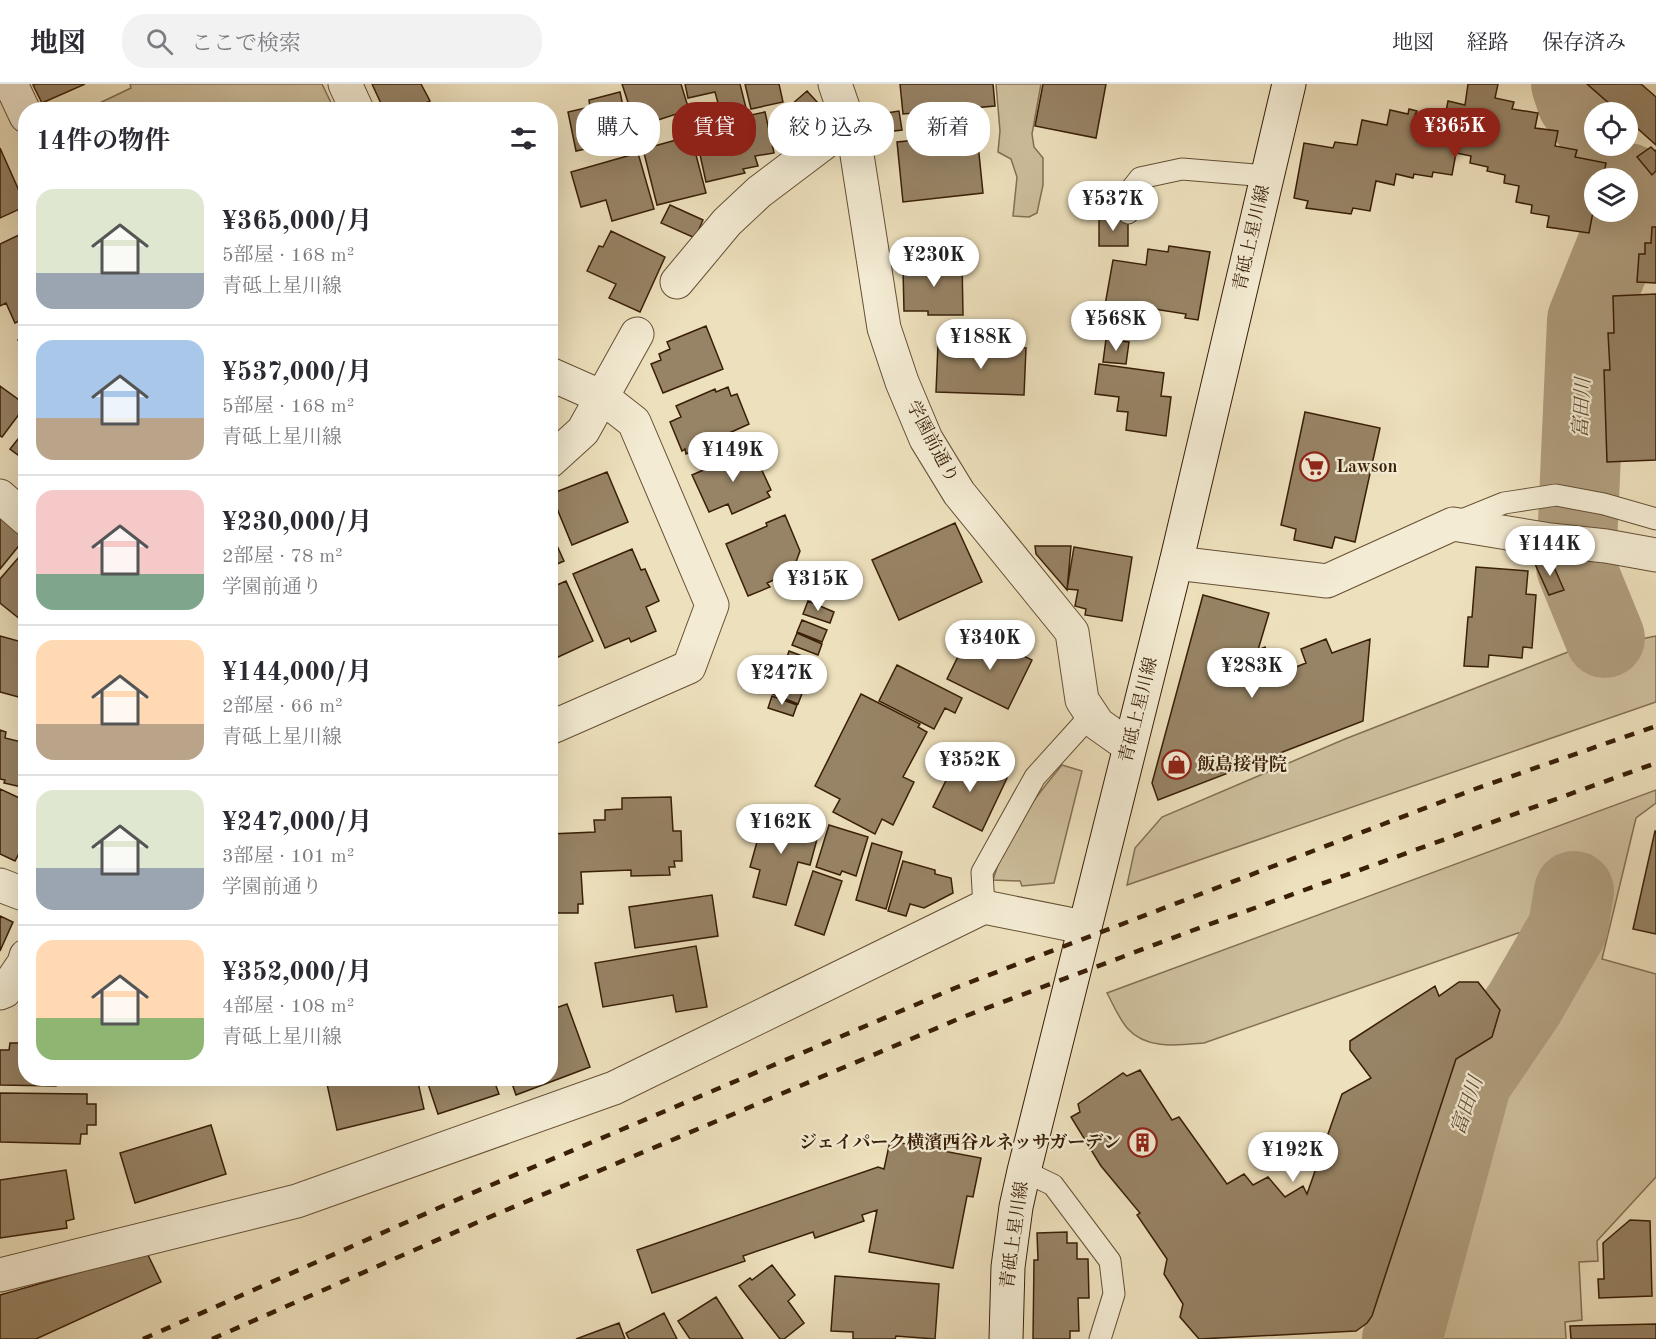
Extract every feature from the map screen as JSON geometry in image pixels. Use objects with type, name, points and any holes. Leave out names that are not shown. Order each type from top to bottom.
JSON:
[{"type":"street","points":[[11,84],[19,102]]},
{"type":"street","points":[[345,84],[353,102]]},
{"type":"street","name":"学園前通り","points":[[835,84],[841,102]]},
{"type":"street","name":"青砥上星川線","points":[[1006,1339],[1008,1267],[1016,1207],[1024,1171],[1083,927],[1176,563],[1289,84]]},
{"type":"street","points":[[677,282],[727,222],[759,192],[807,156]]},
{"type":"street","name":"学園前通り","points":[[857,156],[884,328],[902,382],[926,438],[959,493],[1072,632],[1082,700],[1091,715],[1098,724],[1130,746]]},
{"type":"street","points":[[558,454],[583,431],[637,334]]},
{"type":"street","points":[[558,378],[602,398],[634,422],[712,605],[689,667],[558,724]]},
{"type":"street","points":[[0,496],[18,512]]},
{"type":"street","points":[[1176,563],[1327,581],[1453,524],[1656,555]]},
{"type":"street","points":[[0,885],[18,892]]},
{"type":"street","points":[[0,1275],[297,1201],[614,1088],[984,907],[1083,927]]},
{"type":"street","points":[[0,993],[5,991],[18,972]]},
{"type":"lane","points":[[1128,213],[1130,192],[1140,178],[1182,170],[1267,176]]},
{"type":"lane","points":[[1453,524],[1504,503],[1556,495],[1604,504],[1656,519]]},
{"type":"lane","points":[[984,907],[982,872],[1035,777],[1091,715]]},
{"type":"lane","points":[[1024,1171],[1053,1185],[1110,1261],[1114,1294],[1100,1339]]},
{"type":"shaded area","points":[[130,84],[322,84],[331,102],[102,102],[131,88]]},
{"type":"shaded area","points":[[996,84],[1041,84],[1032,134],[1034,147],[1043,158],[1043,185],[1037,213],[1029,217],[1013,216],[1017,177],[1011,159],[998,152],[1000,131]]},
{"type":"shaded area","points":[[1656,636],[1656,702],[1127,885],[1135,848],[1162,817],[1345,739],[1591,643],[1636,640]]},
{"type":"shaded area","points":[[1062,765],[1082,771],[1054,883],[1022,886],[1020,881],[993,880],[1005,848],[1021,819]]},
{"type":"shaded area","points":[[1656,790],[1656,803],[1636,818],[1602,959],[1656,974],[1656,1177],[1597,1241],[1598,1261],[1579,1262],[1582,1320],[1565,1322],[1566,1339],[1409,1339],[1483,1079],[1529,1024],[1559,972],[1585,954],[1584,936],[1518,933],[1204,1043],[1164,1045],[1136,1036],[1125,1025],[1107,993]]},
{"type":"building","points":[[85,84],[44,102],[42,102],[33,85]]},
{"type":"building","points":[[372,84],[421,84],[430,101],[428,102],[380,102]]},
{"type":"building","points":[[622,84],[681,84],[687,102],[672,102],[672,115],[660,119],[660,102],[628,102]]},
{"type":"building","points":[[685,84],[740,84],[744,102],[718,102],[715,92],[688,98]]},
{"type":"building","points":[[745,84],[779,84],[783,102],[768,102],[768,105],[756,108],[756,102],[749,102]]},
{"type":"building","points":[[900,84],[993,84],[995,106],[990,106],[990,102],[906,102],[906,114],[903,114]]},
{"type":"building","points":[[1043,84],[1106,84],[1096,138],[1035,126]]},
{"type":"building","points":[[1468,84],[1498,84],[1495,98],[1514,102],[1512,109],[1538,113],[1535,128],[1558,131],[1555,146],[1577,150],[1575,157],[1606,163],[1605,168],[1584,168],[1584,222],[1591,222],[1589,233],[1547,227],[1549,216],[1531,213],[1532,205],[1516,202],[1519,186],[1504,183],[1505,175],[1487,171],[1488,167],[1470,163],[1471,156],[1456,153],[1452,175],[1433,172],[1432,177],[1414,174],[1413,178],[1396,174],[1394,185],[1376,181],[1370,211],[1353,208],[1351,214],[1306,208],[1308,201],[1294,198],[1304,143],[1333,148],[1335,142],[1357,145],[1362,120],[1387,125],[1390,110],[1408,114],[1409,109],[1417,111],[1415,115],[1426,117],[1427,113],[1445,117],[1448,101],[1465,105]]},
{"type":"building","points":[[1587,84],[1641,84],[1656,97],[1656,145],[1638,129],[1638,102],[1608,102]]},
{"type":"building","points":[[807,91],[817,102],[794,102]]},
{"type":"building","points":[[620,92],[622,102],[589,102],[589,100]]},
{"type":"building","points":[[576,110],[576,151],[568,112]]},
{"type":"building","points":[[899,111],[902,130],[894,131],[894,112]]},
{"type":"building","points":[[765,112],[768,126],[768,154],[756,156],[756,114]]},
{"type":"building","points":[[672,141],[672,156],[696,156],[706,193],[657,205],[645,156],[660,156],[660,144]]},
{"type":"building","points":[[906,141],[906,156],[979,156],[983,193],[903,202],[897,142]]},
{"type":"building","points":[[1651,147],[1656,150],[1656,171],[1652,175],[1637,157]]},
{"type":"building","points":[[0,148],[18,188],[18,210],[0,218]]},
{"type":"building","points":[[627,156],[639,156],[654,209],[612,221],[606,200],[581,207],[571,172]]},
{"type":"building","points":[[700,156],[755,156],[758,166],[743,169],[745,173],[706,182]]},
{"type":"building","points":[[670,205],[703,220],[695,238],[661,223]]},
{"type":"building","points":[[1099,218],[1128,219],[1128,246],[1099,246]]},
{"type":"building","points":[[1652,227],[1656,227],[1656,283],[1637,282],[1639,254],[1645,254],[1645,243],[1651,243]]},
{"type":"building","points":[[611,231],[665,257],[640,312],[609,298],[616,284],[587,271],[599,246],[603,247]]},
{"type":"building","points":[[18,235],[18,322],[15,323],[6,303],[0,306],[0,244]]},
{"type":"building","points":[[1169,246],[1210,252],[1198,320],[1185,318],[1186,314],[1141,307],[1141,310],[1105,305],[1113,260],[1146,265],[1148,249],[1168,252]]},
{"type":"building","points":[[962,261],[963,315],[928,315],[928,311],[904,311],[903,268],[914,267],[914,262]]},
{"type":"building","points":[[1656,294],[1656,460],[1607,462],[1604,370],[1610,370],[1608,333],[1614,333],[1613,296]]},
{"type":"building","points":[[706,326],[723,369],[663,393],[651,364],[661,360],[659,354],[670,349],[667,342]]},
{"type":"building","points":[[1106,339],[1129,342],[1126,364],[1103,362]]},
{"type":"building","points":[[938,344],[1026,348],[1024,395],[936,392]]},
{"type":"building","points":[[1099,364],[1164,373],[1161,396],[1171,397],[1166,436],[1126,430],[1128,412],[1117,411],[1119,397],[1095,394]]},
{"type":"building","points":[[0,386],[18,399],[18,416],[2,437],[0,436]]},
{"type":"building","points":[[728,387],[731,396],[737,394],[749,424],[727,434],[728,437],[686,454],[685,449],[682,451],[670,422],[681,417],[676,406],[715,389],[716,392]]},
{"type":"building","points":[[1305,412],[1380,428],[1355,542],[1335,537],[1332,548],[1294,540],[1296,529],[1281,525]]},
{"type":"building","points":[[18,439],[18,455],[10,449]]},
{"type":"building","points":[[752,449],[771,490],[767,492],[770,497],[732,514],[728,504],[709,512],[692,475]]},
{"type":"building","points":[[607,472],[628,522],[572,545],[558,511],[558,491]]},
{"type":"building","points":[[785,515],[800,551],[796,562],[786,566],[789,573],[767,583],[770,587],[748,596],[726,544],[767,526],[766,523]]},
{"type":"building","points":[[0,517],[18,531],[18,547],[0,569]]},
{"type":"building","points":[[955,523],[982,582],[899,620],[872,560]]},
{"type":"building","points":[[1035,546],[1071,546],[1067,590],[1036,554]]},
{"type":"building","points":[[1074,547],[1132,557],[1122,621],[1085,615],[1086,609],[1075,606],[1078,590],[1067,589]]},
{"type":"building","points":[[558,548],[564,561],[558,564]]},
{"type":"building","points":[[632,549],[641,570],[645,569],[659,601],[646,607],[656,631],[631,642],[629,638],[605,648],[573,574]]},
{"type":"building","points":[[18,558],[18,618],[0,603],[0,579]]},
{"type":"building","points":[[1550,558],[1564,590],[1549,595],[1535,564]]},
{"type":"building","points":[[1476,567],[1528,571],[1526,594],[1536,595],[1532,648],[1523,647],[1522,658],[1489,655],[1488,667],[1464,666],[1468,617],[1472,617]]},
{"type":"building","points":[[566,581],[593,641],[558,657],[558,584]]},
{"type":"building","points":[[1203,595],[1269,613],[1258,650],[1265,647],[1276,675],[1306,663],[1301,649],[1326,639],[1332,653],[1370,639],[1363,721],[1158,800],[1152,783]]},
{"type":"building","points":[[808,601],[834,612],[830,623],[803,614]]},
{"type":"building","points":[[802,620],[827,630],[822,642],[797,632]]},
{"type":"building","points":[[797,633],[822,644],[818,655],[792,645]]},
{"type":"building","points":[[969,634],[999,650],[1002,645],[1032,660],[1008,709],[947,679]]},
{"type":"building","points":[[0,636],[18,641],[18,697],[0,692]]},
{"type":"building","points":[[789,651],[815,661],[810,673],[785,663]]},
{"type":"building","points":[[783,664],[809,674],[805,685],[779,676]]},
{"type":"building","points":[[897,665],[962,698],[955,713],[945,708],[934,729],[879,701]]},
{"type":"building","points":[[778,682],[803,691],[798,704],[773,694]]},
{"type":"building","points":[[861,694],[920,724],[918,727],[927,732],[903,777],[914,782],[893,825],[882,819],[875,834],[833,812],[840,799],[815,786]]},
{"type":"building","points":[[772,696],[797,705],[793,716],[768,708]]},
{"type":"building","points":[[0,730],[6,732],[5,738],[18,741],[18,786],[4,783],[5,780],[0,779]]},
{"type":"building","points":[[959,754],[1007,778],[982,831],[933,807]]},
{"type":"building","points":[[0,789],[18,797],[18,855],[15,861],[0,854]]},
{"type":"building","points":[[671,797],[673,831],[681,831],[682,861],[674,861],[675,867],[669,867],[670,875],[631,876],[631,870],[581,872],[583,904],[578,904],[578,913],[558,913],[558,834],[595,832],[594,820],[605,820],[605,810],[622,809],[622,798]]},
{"type":"building","points":[[765,813],[783,818],[784,814],[805,820],[804,824],[820,828],[810,865],[798,862],[786,905],[753,897],[760,870],[750,867]]},
{"type":"building","points":[[829,825],[868,837],[856,876],[842,871],[840,875],[816,867]]},
{"type":"building","points":[[1656,831],[1656,934],[1633,929]]},
{"type":"building","points":[[872,843],[902,852],[886,909],[856,900]]},
{"type":"building","points":[[903,861],[935,870],[935,874],[951,878],[953,893],[924,908],[910,904],[906,916],[888,911]]},
{"type":"building","points":[[813,871],[842,881],[824,935],[795,925]]},
{"type":"building","points":[[712,895],[718,936],[635,948],[629,907]]},
{"type":"building","points":[[0,916],[13,922],[0,951]]},
{"type":"building","points":[[696,946],[707,1007],[676,1012],[673,995],[603,1007],[595,963]]},
{"type":"building","name":"ジェイパーク横濱西谷ルネッサガーデン","points":[[1459,982],[1478,982],[1500,1010],[1492,1037],[1456,1059],[1372,1316],[1367,1323],[1356,1331],[1199,1339],[1180,1317],[1183,1304],[1164,1274],[1167,1259],[1137,1215],[1140,1213],[1101,1166],[1071,1117],[1080,1112],[1078,1104],[1123,1073],[1127,1076],[1140,1070],[1172,1120],[1179,1117],[1227,1184],[1244,1174],[1253,1185],[1268,1177],[1285,1197],[1303,1186],[1307,1194],[1342,1094],[1371,1078],[1350,1050],[1350,1041],[1435,986],[1439,996]]},
{"type":"building","points":[[567,1004],[590,1067],[558,1079],[558,1007]]},
{"type":"building","points":[[10,1043],[18,1043],[18,1085],[0,1085],[0,1050],[9,1050]]},
{"type":"building","points":[[327,1086],[419,1086],[424,1109],[337,1130]]},
{"type":"building","points":[[429,1086],[496,1086],[499,1094],[438,1114]]},
{"type":"building","points":[[513,1086],[540,1086],[516,1095]]},
{"type":"building","points":[[0,1093],[87,1094],[87,1104],[96,1104],[96,1125],[87,1125],[87,1134],[81,1134],[80,1144],[0,1142]]},
{"type":"building","points":[[211,1125],[226,1174],[135,1203],[120,1153]]},
{"type":"building","points":[[890,1141],[981,1158],[973,1197],[967,1196],[953,1268],[869,1252],[877,1210],[862,1215],[864,1221],[815,1238],[813,1232],[743,1256],[745,1261],[652,1293],[637,1250],[878,1167],[884,1169]]},
{"type":"building","points":[[66,1170],[74,1219],[66,1221],[67,1228],[0,1238],[0,1180]]},
{"type":"building","points":[[1630,1220],[1650,1221],[1652,1296],[1599,1298],[1598,1279],[1604,1279],[1603,1243]]},
{"type":"building","points":[[1067,1232],[1067,1243],[1077,1243],[1077,1259],[1088,1259],[1089,1298],[1078,1298],[1079,1331],[1070,1331],[1070,1339],[1033,1339],[1034,1260],[1038,1260],[1037,1233]]},
{"type":"building","points":[[147,1253],[161,1282],[36,1339],[0,1339],[0,1295]]},
{"type":"building","points":[[772,1265],[795,1295],[788,1301],[804,1323],[784,1339],[780,1339],[739,1286],[750,1278],[752,1280]]},
{"type":"building","points":[[835,1276],[939,1284],[935,1339],[896,1336],[895,1339],[853,1339],[853,1332],[831,1331]]},
{"type":"building","points":[[716,1297],[743,1339],[690,1339],[678,1321]]},
{"type":"building","points":[[664,1313],[677,1339],[629,1339],[626,1333]]},
{"type":"building","points":[[619,1323],[625,1339],[576,1339]]},
{"type":"building","points":[[1656,1324],[1656,1339],[1571,1339],[1570,1326]]},
{"type":"waterway","name":"富田川","points":[[1571,84],[1577,102],[1584,111]]},
{"type":"waterway","name":"富田川","points":[[1605,638],[1576,567],[1587,320],[1626,222]]},
{"type":"waterway","name":"富田川","points":[[1402,1339],[1472,1081],[1525,1003],[1568,928],[1574,891]]},
{"type":"railway","points":[[143,1339],[470,1194],[955,988],[1475,789],[1656,726]]},
{"type":"railway","points":[[212,1339],[485,1219],[963,1017],[1191,931],[1656,763]]},
{"type":"place","name":"Lawson","points":[[1315,467]]},
{"type":"place","name":"飯島接骨院","points":[[1176,765]]},
{"type":"place","name":"ジェイパーク横濱西谷ルネッサガーデン","points":[[1142,1143]]}]
